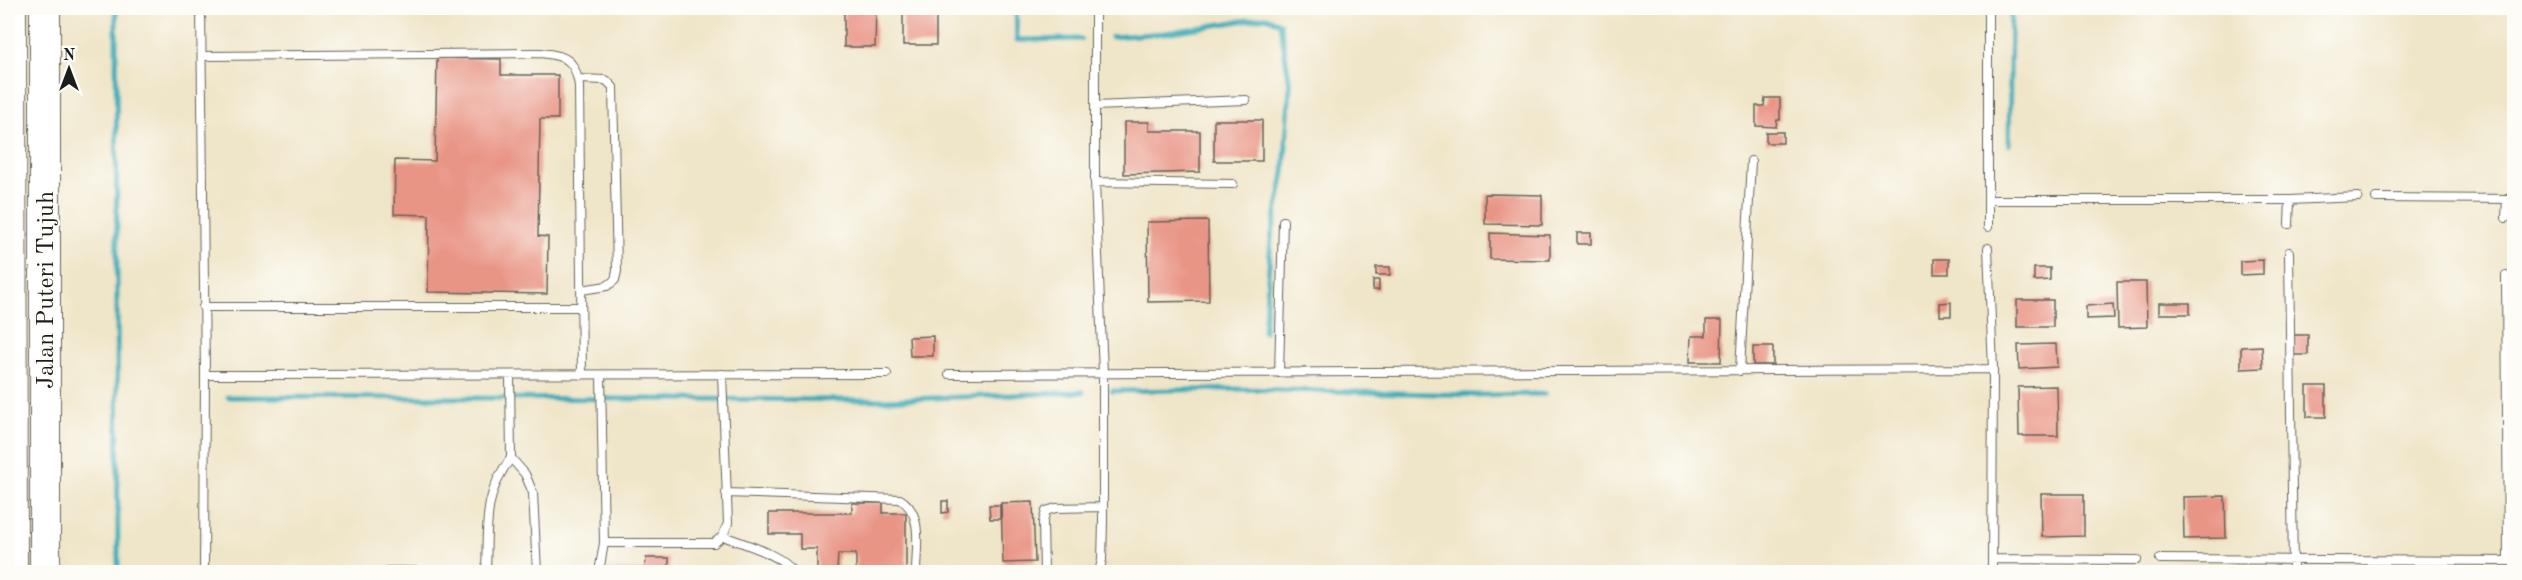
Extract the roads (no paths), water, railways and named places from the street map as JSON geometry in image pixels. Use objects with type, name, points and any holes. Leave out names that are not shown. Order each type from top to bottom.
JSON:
[{"type":"highway","name":"Jalan Puteri Tujuh","points":[[11,8],[9,41],[12,573]]},
{"type":"highway","name":"Jalan Puteri Tujuh","points":[[45,8],[45,573]]},
{"type":"lane","points":[[201,8],[205,375],[204,573]]},
{"type":"lane","points":[[1095,8],[1095,182],[1103,373],[1104,507],[1102,560],[1099,573]]},
{"type":"lane","points":[[1988,8],[1989,227]]},
{"type":"lane","points":[[203,56],[541,53],[567,59],[573,65],[578,79],[582,375]]},
{"type":"lane","points":[[578,79],[606,80],[613,87],[617,271],[615,280],[608,286],[581,290]]},
{"type":"lane","points":[[1095,106],[1246,100]]},
{"type":"lane","points":[[1740,371],[1751,161]]},
{"type":"lane","points":[[1095,182],[1233,183]]},
{"type":"lane","points":[[1989,200],[2290,200],[2358,197]]},
{"type":"lane","points":[[2376,198],[2511,199],[2506,218]]},
{"type":"lane","points":[[2289,224],[2290,200]]},
{"type":"lane","points":[[1279,373],[1283,221]]},
{"type":"lane","points":[[1988,248],[1994,369],[1992,573]]},
{"type":"lane","points":[[2289,252],[2293,573]]},
{"type":"lane","points":[[2160,559],[2511,561],[2506,276]]},
{"type":"lane","points":[[203,307],[581,307]]},
{"type":"lane","points":[[949,375],[1994,369]]},
{"type":"lane","points":[[205,375],[887,375]]},
{"type":"lane","points":[[599,573],[604,543],[601,375]]},
{"type":"lane","points":[[604,543],[714,543],[723,536],[728,522],[722,375]]},
{"type":"lane","points":[[486,573],[490,500],[498,476],[511,458],[510,376]]},
{"type":"lane","points":[[511,458],[525,474],[532,493],[537,573]]},
{"type":"lane","points":[[726,493],[900,500],[910,505],[916,518],[916,573]]},
{"type":"lane","points":[[1044,573],[1043,522],[1046,511],[1056,508],[1104,507]]},
{"type":"lane","points":[[723,536],[778,559],[790,567],[793,573]]},
{"type":"lane","points":[[1992,559],[2137,560]]},
{"type":"waterway","points":[[116,8],[118,572]]},
{"type":"waterway","points":[[1016,8],[1017,40],[1081,39]]},
{"type":"waterway","points":[[2009,145],[2011,8]]},
{"type":"waterway","points":[[1111,37],[1165,33],[1266,17],[1280,23],[1290,85],[1284,173],[1271,239],[1264,332]]},
{"type":"waterway","points":[[1112,391],[1240,389],[1476,395],[1545,394]]},
{"type":"waterway","points":[[228,397],[883,400],[1083,392]]}]
